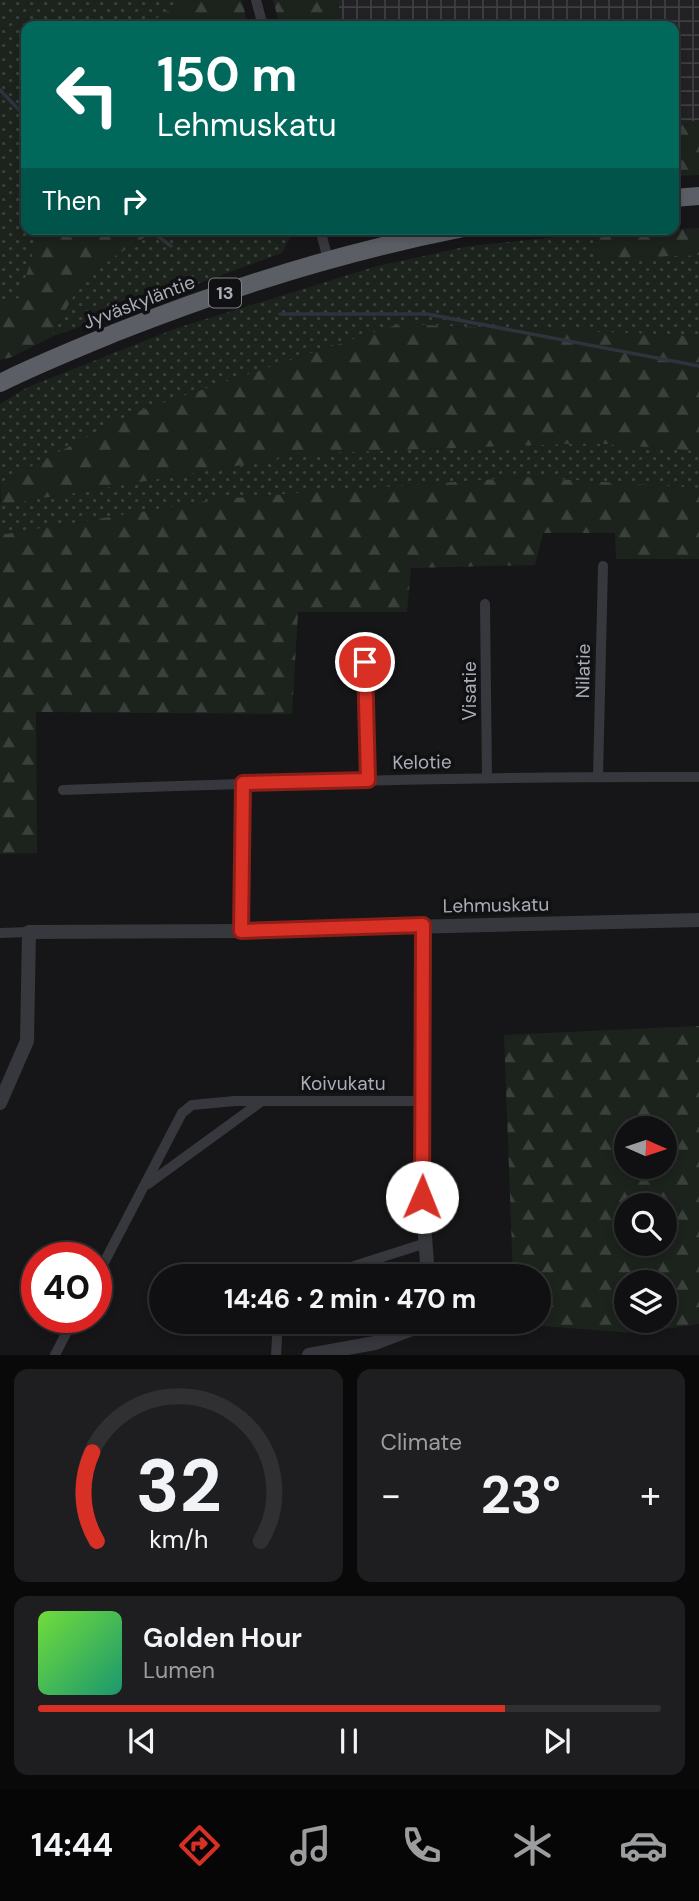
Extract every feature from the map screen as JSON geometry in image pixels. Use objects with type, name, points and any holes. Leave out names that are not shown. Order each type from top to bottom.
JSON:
[{"type":"highway","points":[[679,198],[699,196]]},
{"type":"highway","name":"Jyväskyläntie","points":[[0,383],[177,308],[328,259],[433,235]]},
{"type":"street","points":[[256,0],[262,21]]},
{"type":"street","points":[[322,235],[328,259]]},
{"type":"street","name":"Nilatie","points":[[598,776],[603,566]]},
{"type":"street","name":"Visatie","points":[[485,604],[487,778]]},
{"type":"street","points":[[365,662],[368,780]]},
{"type":"street","name":"Kelotie","points":[[63,790],[368,780],[699,777]]},
{"type":"street","points":[[241,931],[243,783]]},
{"type":"street","name":"Lehmuskatu","points":[[0,933],[241,931],[699,920]]},
{"type":"street","points":[[423,925],[422,1197],[427,1264]]},
{"type":"street","points":[[0,1103],[27,1041],[29,932]]},
{"type":"street","name":"Koivukatu","points":[[112,1248],[182,1113],[192,1105],[262,1101],[424,1101]]},
{"type":"street","name":"Koivukatu","points":[[146,1185],[262,1101]]},
{"type":"street","points":[[360,1264],[426,1243]]},
{"type":"street","points":[[55,1355],[67,1333]]},
{"type":"street","points":[[276,1355],[277,1334]]},
{"type":"street","points":[[309,1355],[375,1343],[399,1334]]},
{"type":"shaded area","points":[[337,0],[699,0],[699,120],[679,125],[679,21],[343,21]]},
{"type":"green space","points":[[0,0],[184,0],[153,21],[21,21],[21,235],[38,235],[20,297],[0,309]]},
{"type":"green space","points":[[184,0],[242,0],[247,21],[153,21]]},
{"type":"green space","points":[[273,0],[337,0],[343,21],[279,21]]},
{"type":"green space","points":[[699,120],[699,175],[679,176],[679,125]]},
{"type":"green space","points":[[699,228],[699,255],[598,259],[593,235],[679,235],[679,229]]},
{"type":"green space","points":[[38,235],[148,235],[112,258],[76,291],[51,337],[12,357],[0,360],[0,309],[20,297]]},
{"type":"green space","points":[[148,235],[291,236],[282,253],[51,337],[76,291],[112,258]]},
{"type":"green space","points":[[593,235],[598,259],[699,255],[699,336],[399,324],[133,413],[0,483],[0,404],[28,387],[177,328],[374,267],[469,246]]},
{"type":"green space","points":[[399,324],[699,336],[699,451],[593,443],[315,453],[1,505],[0,483],[133,413]]},
{"type":"green space","points":[[593,443],[699,451],[699,488],[523,477],[219,499],[0,535],[0,501],[1,505],[315,453]]},
{"type":"green space","points":[[523,477],[699,488],[699,559],[616,559],[615,533],[543,533],[535,565],[411,568],[407,612],[298,612],[292,714],[36,712],[37,853],[0,854],[0,535],[219,499]]},
{"type":"green space","points":[[699,1026],[699,1324],[677,1327],[677,1270],[614,1270],[614,1331],[551,1327],[551,1264],[513,1264],[504,1035]]},
{"type":"waterway","points":[[0,90],[21,112]]},
{"type":"waterway","points":[[156,235],[171,246]]},
{"type":"waterway","points":[[280,314],[427,314],[699,366]]},
{"type":"route","points":[[365,662],[368,780],[243,783],[241,931],[423,925],[422,1197]]}]
